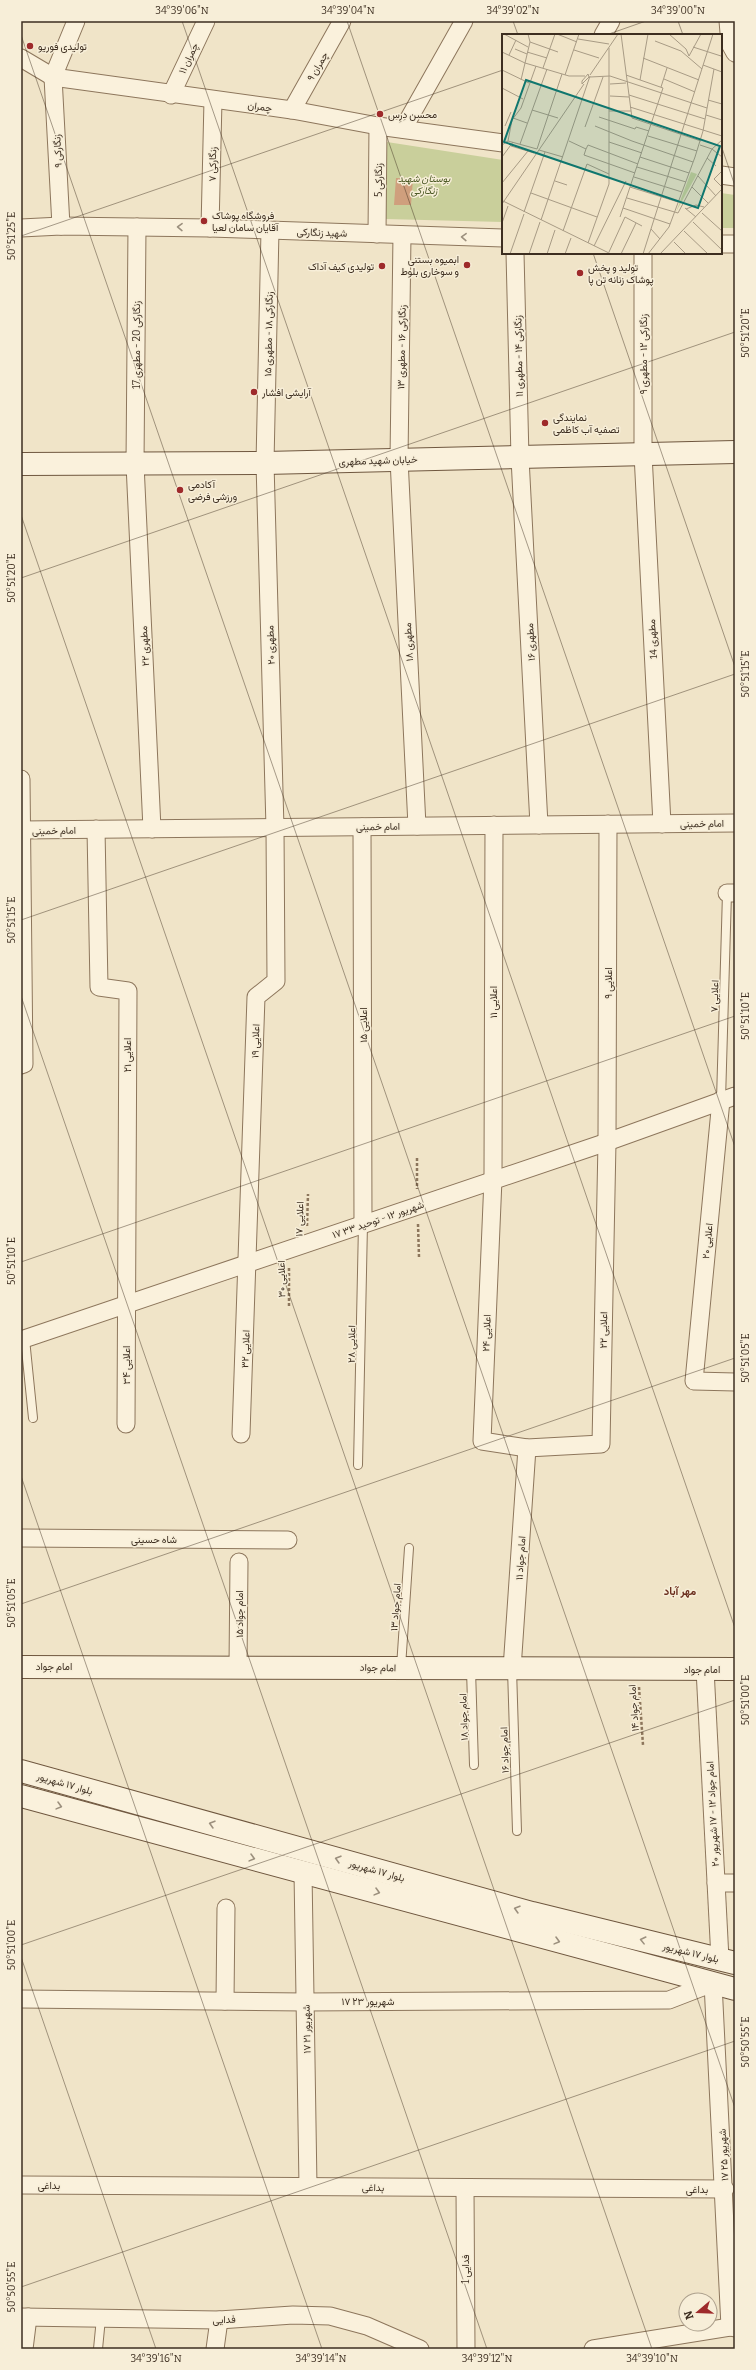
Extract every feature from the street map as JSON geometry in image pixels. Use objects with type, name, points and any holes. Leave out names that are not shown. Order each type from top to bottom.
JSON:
[{"type":"main road","name":"خیابان شهید مطهری","points":[[21,464],[265,463],[735,452]]},
{"type":"main road","name":"امام جواد","points":[[21,1667],[238,1666],[512,1669],[735,1669]]},
{"type":"main road","name":"بلوار ۱۷ شهریور","points":[[21,1771],[532,1913],[728,1961]]},
{"type":"main road","name":"بلوار ۱۷ شهریور","points":[[21,1796],[735,1989]]},
{"type":"street","points":[[53,77],[76,21]]},
{"type":"street","name":"چمران ۱۱","points":[[171,95],[206,21]]},
{"type":"street","name":"چمران ۹","points":[[292,110],[342,21]]},
{"type":"street","points":[[403,129],[464,21]]},
{"type":"street","points":[[604,34],[611,21]]},
{"type":"street","points":[[728,21],[730,44],[735,53]]},
{"type":"street","name":"چمران","points":[[21,58],[53,77],[171,95],[292,110],[378,126],[502,143]]},
{"type":"street","name":"زنگارکی ۹","points":[[53,77],[61,226]]},
{"type":"street","name":"زنگارکی ۷","points":[[210,228],[213,100]]},
{"type":"street","name":"زنگارکی 5","points":[[377,234],[378,126]]},
{"type":"street","points":[[722,175],[735,178]]},
{"type":"street","name":"شهید زنگارکی","points":[[21,228],[61,226],[210,228],[502,238]]},
{"type":"street","name":"زنگارکی 20 - مطهری 17","points":[[135,464],[137,227]]},
{"type":"street","name":"زنگارکی ۱۸ - مطهری ۱۵","points":[[265,463],[270,230]]},
{"type":"street","name":"زنگارکی ۱۶ - مطهری ۱۳","points":[[399,459],[402,234]]},
{"type":"street","points":[[722,244],[735,244]]},
{"type":"street","name":"زنگارکی ۱۴ - مطهری ۱۱","points":[[515,254],[520,458]]},
{"type":"street","name":"زنگارکی ۱۲ - مطهری ۹","points":[[643,254],[643,454]]},
{"type":"street","name":"مطهری 14","points":[[643,454],[662,824]]},
{"type":"street","name":"مطهری ۱۶","points":[[520,458],[539,825]]},
{"type":"street","name":"مطهری ۱۸","points":[[399,459],[417,826]]},
{"type":"street","name":"مطهری ۲۰","points":[[265,463],[275,828]]},
{"type":"street","name":"مطهری ۲۲","points":[[135,464],[152,829]]},
{"type":"street","points":[[21,779],[22,1065]]},
{"type":"street","name":"امام خمینی","points":[[22,830],[735,823]]},
{"type":"street","name":"اعلایی ۹","points":[[607,1142],[608,824]]},
{"type":"street","name":"اعلایی ۱۱","points":[[493,1179],[494,825]]},
{"type":"street","name":"اعلایی ۱۵","points":[[362,827],[363,1224]]},
{"type":"street","name":"اعلایی ۱۹","points":[[248,1264],[256,996],[276,981],[275,828]]},
{"type":"street","name":"اعلایی ۲۱","points":[[96,829],[99,987],[128,991],[126,1305]]},
{"type":"street","name":"۱۷ شهریور ۱۲ - توحید ۳۳","points":[[22,1336],[126,1305],[248,1264],[493,1179],[607,1142],[728,1098]]},
{"type":"street","name":"اعلایی ۲۰","points":[[728,1098],[694,1381],[735,1382]]},
{"type":"street","name":"اعلایی ۲۲","points":[[527,1448],[601,1444],[607,1142]]},
{"type":"street","name":"اعلایی ۲۴","points":[[493,1179],[482,1441],[527,1448]]},
{"type":"street","name":"اعلایی ۳۲","points":[[241,1434],[248,1264]]},
{"type":"street","name":"اعلایی ۳۴","points":[[126,1305],[126,1424]]},
{"type":"street","name":"امام جواد ۱۱","points":[[512,1669],[527,1448]]},
{"type":"street","name":"شاه حسینی","points":[[21,1538],[288,1540]]},
{"type":"street","name":"امام جواد ۱۵","points":[[238,1666],[239,1562]]},
{"type":"street","name":"امام جواد ۱۲ - ۱۷ شهریور ۲۰","points":[[705,1669],[716,1883],[728,1961]]},
{"type":"street","name":"۱۷ شهریور ۲۱","points":[[303,1872],[308,2186]]},
{"type":"street","points":[[716,1883],[735,1883]]},
{"type":"street","points":[[225,2001],[226,1908]]},
{"type":"street","name":"۱۷ شهریور ۲۳","points":[[21,1999],[305,2002],[669,2000],[713,1983]]},
{"type":"street","name":"۱۷ شهریور ۲۵","points":[[713,1983],[725,2189],[732,2276],[733,2328]]},
{"type":"street","name":"بداغی","points":[[21,2185],[308,2186],[465,2189],[725,2189]]},
{"type":"street","name":"فدایی 1","points":[[465,2189],[466,2349]]},
{"type":"street","name":"فدایی","points":[[24,2317],[219,2320],[293,2315],[330,2316],[367,2326],[420,2349]]},
{"type":"street","points":[[24,2317],[24,2349]]},
{"type":"street","points":[[215,2349],[219,2320]]},
{"type":"street","points":[[597,2348],[733,2328]]},
{"type":"lane","name":"اعلایی ۷","points":[[728,1098],[731,893]]},
{"type":"lane","name":"اعلایی ۲۸","points":[[358,1465],[363,1224]]},
{"type":"lane","points":[[22,1336],[33,1418]]},
{"type":"lane","name":"امام جواد ۱۳","points":[[400,1668],[409,1548]]},
{"type":"lane","name":"امام جواد ۱۸","points":[[471,1668],[474,1765]]},
{"type":"lane","name":"امام جواد ۱۶","points":[[512,1669],[517,1831]]},
{"type":"lane","points":[[98,2349],[101,2318]]},
{"type":"path","points":[[418,1158],[419,1257]]},
{"type":"path","name":"اعلایی ۱۷","points":[[306,1244],[308,1194]]},
{"type":"path","name":"اعلایی ۳۰","points":[[289,1250],[290,1307]]},
{"type":"path","name":"امام جواد ۱۴","points":[[638,1669],[644,1745]]},
{"type":"green space","name":"بوستان شهید زنگارکی","points":[[387,142],[502,160],[502,222],[385,219]]},
{"type":"green space","points":[[722,193],[735,195],[735,228],[722,228]]},
{"type":"building","points":[[396,178],[413,179],[411,205],[394,205]]},
{"type":"place","name":"تولیدی فوریو","points":[[30,46]]},
{"type":"place","name":"محسن دِرِس","points":[[380,114]]},
{"type":"place","name":"فروشگاه پوشاک آقایان سامان لعیا","points":[[204,221]]},
{"type":"place","name":"ابمیوه بستنی و ‌سوخاری بلوط","points":[[467,265]]},
{"type":"place","name":"تولیدی کیف آداک","points":[[382,266]]},
{"type":"place","name":"تولید و پخش پوشاک زنانه تن پا","points":[[580,273]]},
{"type":"place","name":"آرایشی افشار","points":[[254,392]]},
{"type":"place","name":"نمایندگی تصفیه آب کاظمی","points":[[545,423]]},
{"type":"place","name":"آکادمی ورزشی فرضی","points":[[180,490]]},
{"type":"district","name":"مهر آباد","points":[[680,1591]]}]
